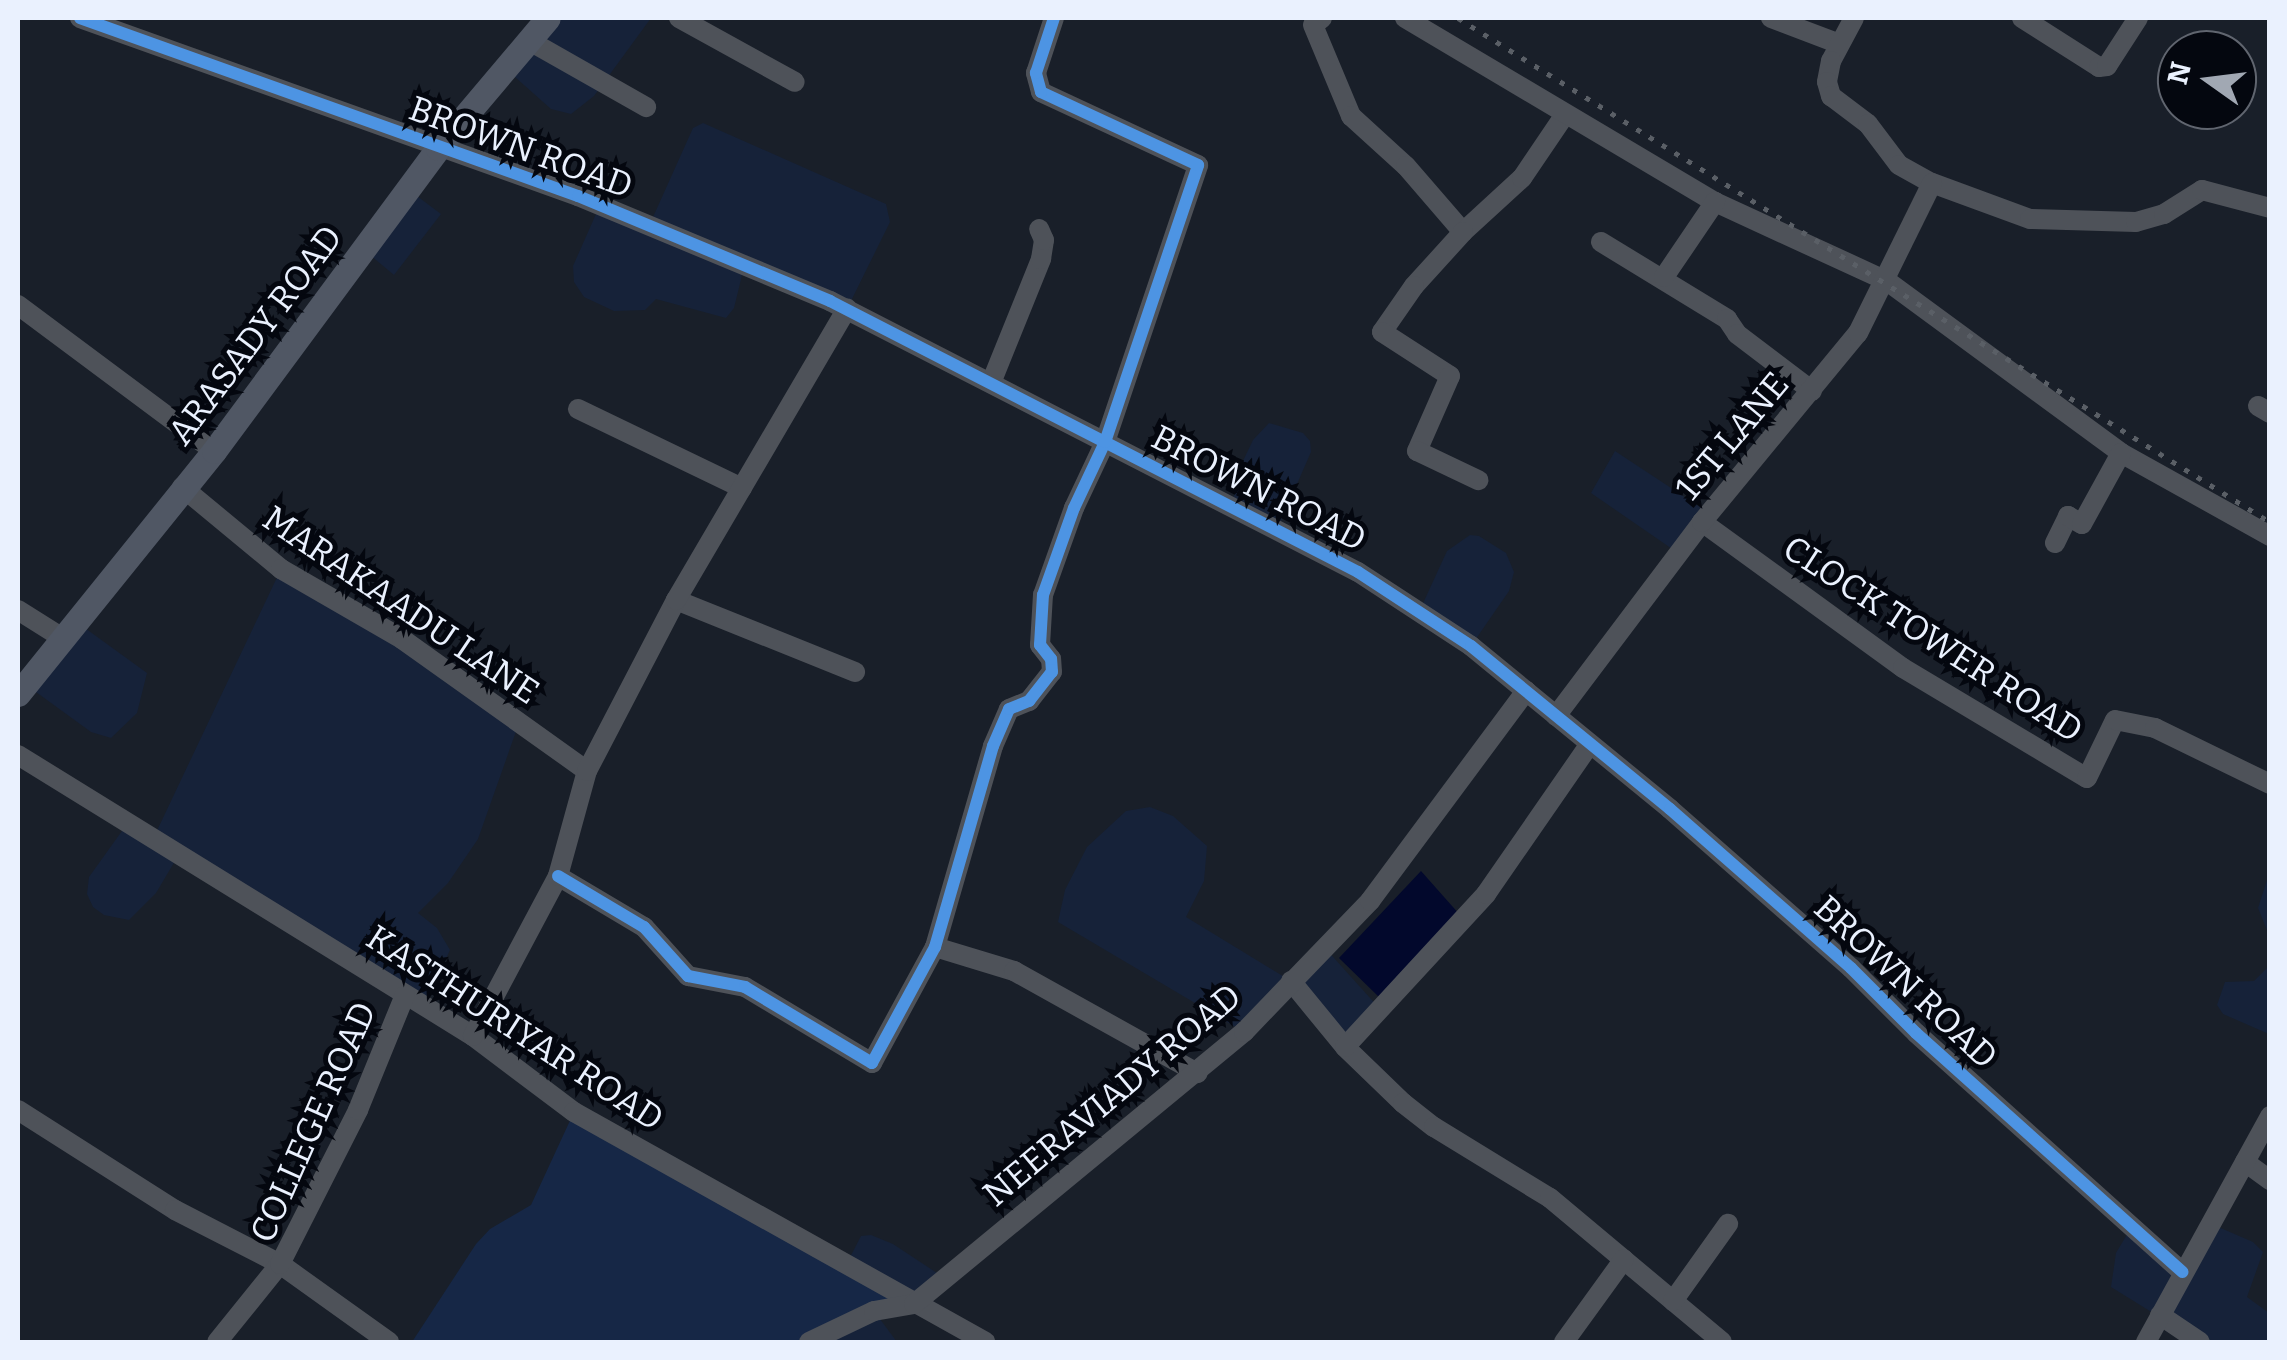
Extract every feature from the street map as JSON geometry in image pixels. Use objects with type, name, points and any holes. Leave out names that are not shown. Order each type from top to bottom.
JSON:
[{"type":"main road","name":"ARASADY ROAD","points":[[18,694],[214,452],[438,148],[548,18]]},
{"type":"street","name":"BROWN ROAD","points":[[80,18],[578,196],[847,309],[1358,572],[1470,646],[1670,809],[1852,968],[1916,1033],[2182,1272]]},
{"type":"street","points":[[680,18],[795,82]]},
{"type":"street","points":[[558,876],[644,927],[688,976],[745,987],[872,1062],[935,947],[993,746],[1010,709],[1029,701],[1052,672],[1050,659],[1040,645],[1043,595],[1074,508],[1105,442],[1198,165],[1042,92],[1036,73],[1054,18]]},
{"type":"street","points":[[1322,18],[1313,26],[1352,116],[1406,166],[1463,232]]},
{"type":"street","points":[[1405,18],[1714,202],[1887,281],[2121,453],[2270,536]]},
{"type":"street","points":[[1771,18],[1837,43]]},
{"type":"street","points":[[1854,18],[1837,43],[1826,82],[1831,96],[1876,133],[1899,166],[1932,184],[2030,220],[2136,222],[2164,214],[2202,190],[2270,208]]},
{"type":"street","points":[[2022,18],[2099,67],[2106,66],[2138,18]]},
{"type":"street","points":[[528,40],[646,106]]},
{"type":"street","points":[[1478,480],[1417,451],[1450,376],[1382,332],[1414,286],[1463,232],[1522,178],[1564,116]]},
{"type":"street","name":"1ST LANE","points":[[1556,716],[1702,522],[1858,333],[1932,184]]},
{"type":"street","points":[[1664,277],[1714,202]]},
{"type":"street","points":[[991,384],[1041,260],[1044,240],[1038,229]]},
{"type":"street","points":[[1601,242],[1727,319],[1737,334],[1812,391]]},
{"type":"street","points":[[18,305],[214,452]]},
{"type":"street","points":[[473,1036],[558,876],[587,772],[676,600],[847,309]]},
{"type":"street","points":[[578,408],[742,488]]},
{"type":"street","points":[[2055,543],[2068,516],[2082,524],[2121,453]]},
{"type":"street","name":"MARAKAADU LANE","points":[[182,487],[281,570],[402,639],[587,772]]},
{"type":"street","name":"CLOCK TOWER ROAD","points":[[1702,522],[1903,668],[2087,778],[2115,720],[2134,721],[2270,784]]},
{"type":"street","points":[[676,600],[855,672]]},
{"type":"street","points":[[18,610],[64,639]]},
{"type":"street","name":"NEERAVIADY ROAD","points":[[914,1304],[1244,1032],[1370,900],[1526,690]]},
{"type":"street","points":[[1345,1047],[1486,894],[1589,745]]},
{"type":"street","name":"KASTHURIYAR ROAD","points":[[18,755],[473,1036],[574,1112],[985,1342]]},
{"type":"street","points":[[935,947],[1014,971],[1197,1073]]},
{"type":"street","points":[[1291,981],[1345,1047],[1434,1128],[1550,1198],[1722,1342]]},
{"type":"street","name":"COLLEGE ROAD","points":[[389,1342],[280,1264],[358,1110],[405,995]]},
{"type":"street","points":[[18,1110],[175,1210],[280,1264],[217,1342]]},
{"type":"street","points":[[2146,1342],[2270,1116]]},
{"type":"street","points":[[2244,1162],[2270,1180]]},
{"type":"street","points":[[1673,1301],[1728,1224]]},
{"type":"street","points":[[1564,1342],[1624,1259]]},
{"type":"street","points":[[809,1342],[874,1311],[914,1304]]},
{"type":"street","points":[[2160,1315],[2200,1342]]},
{"type":"shaded area","points":[[538,18],[651,18],[594,96],[571,114],[551,109],[505,68]]},
{"type":"shaded area","points":[[703,123],[886,204],[890,222],[847,309],[744,267],[734,308],[726,318],[656,299],[645,310],[614,311],[584,297],[574,282],[573,266],[600,205],[649,226],[693,128]]},
{"type":"shaded area","points":[[409,190],[441,214],[394,275],[364,250]]},
{"type":"shaded area","points":[[1269,423],[1303,433],[1310,441],[1311,452],[1277,530],[1231,506],[1243,461],[1253,440]]},
{"type":"shaded area","points":[[1615,451],[1709,513],[1678,553],[1591,493]]},
{"type":"shaded area","points":[[1470,535],[1479,536],[1506,553],[1514,572],[1509,591],[1471,646],[1419,612],[1447,551]]},
{"type":"shaded area","points":[[281,569],[519,723],[478,839],[448,883],[418,913],[437,928],[450,950],[424,1006],[178,856],[156,893],[129,920],[104,915],[93,907],[87,894],[89,877],[127,824],[153,839]]},
{"type":"shaded area","points":[[78,623],[147,673],[137,713],[111,738],[91,732],[25,684]]},
{"type":"shaded area","points":[[1150,807],[1173,816],[1207,846],[1204,881],[1186,917],[1291,981],[1244,1032],[1058,922],[1065,890],[1087,847],[1126,811]]},
{"type":"shaded area","points":[[1421,871],[1460,915],[1381,999],[1339,958]]},
{"type":"shaded area","points":[[2269,874],[2269,935],[2258,908]]},
{"type":"shaded area","points":[[1325,948],[1380,1009],[1345,1047],[1291,981]]},
{"type":"shaded area","points":[[2269,966],[2269,1034],[2223,1014],[2217,1005],[2225,982],[2254,981]]},
{"type":"shaded area","points":[[574,1112],[914,1304],[809,1342],[412,1342],[476,1244],[490,1229],[531,1205]]},
{"type":"shaded area","points":[[2209,1223],[2253,1242],[2263,1252],[2247,1297],[2269,1313],[2269,1342],[2200,1342],[2111,1287],[2116,1253],[2132,1226],[2182,1272]]},
{"type":"shaded area","points":[[871,1235],[893,1244],[943,1277],[914,1304],[846,1265],[861,1236]]},
{"type":"shaded area","points":[[874,1311],[897,1342],[809,1342]]},
{"type":"railway","points":[[1458,18],[2270,522]]},
{"type":"cycle path","points":[[80,18],[578,196],[830,301],[1358,572],[1471,646],[1670,809],[1851,968],[1916,1033],[2182,1272]]},
{"type":"cycle path","points":[[558,876],[644,927],[688,976],[745,987],[872,1063],[935,947],[993,746],[1009,709],[1029,701],[1052,672],[1051,659],[1040,645],[1043,595],[1074,508],[1105,442],[1198,165],[1041,92],[1036,73],[1054,18]]}]
